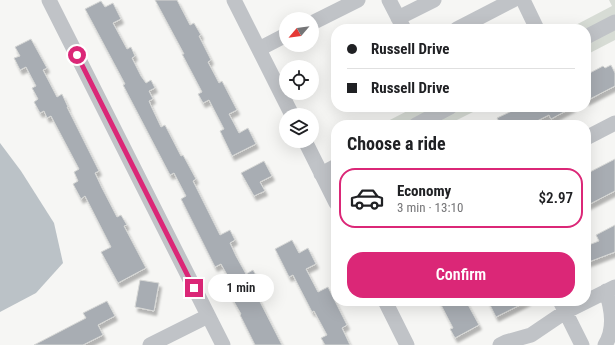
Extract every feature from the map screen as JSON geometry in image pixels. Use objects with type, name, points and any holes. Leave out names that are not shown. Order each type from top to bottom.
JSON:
[{"type":"street","points":[[49,0],[222,345]]},
{"type":"street","points":[[234,0],[288,108]]},
{"type":"street","points":[[319,20],[358,0]]},
{"type":"street","points":[[389,0],[401,24],[434,0]]},
{"type":"street","points":[[467,24],[513,0]]},
{"type":"street","points":[[523,0],[535,24]]},
{"type":"street","points":[[591,34],[615,22]]},
{"type":"street","points":[[259,49],[279,39]]},
{"type":"street","points":[[425,120],[438,112]]},
{"type":"street","points":[[591,135],[615,123]]},
{"type":"street","points":[[308,148],[331,193]]},
{"type":"street","points":[[321,174],[331,169]]},
{"type":"street","points":[[591,296],[611,289],[615,320],[613,335],[605,345]]},
{"type":"street","points":[[388,306],[407,345]]},
{"type":"street","points":[[500,345],[506,342],[530,340],[563,306],[582,345]]},
{"type":"street","points":[[150,345],[208,316]]},
{"type":"shaded area","points":[[609,0],[615,0],[615,40],[591,52],[591,24],[578,24],[612,6]]},
{"type":"shaded area","points":[[405,112],[473,112],[457,120],[390,120]]},
{"type":"shaded area","points":[[0,143],[21,171],[54,223],[63,263],[36,293],[0,312]]},
{"type":"building","points":[[155,0],[177,0],[190,25],[194,23],[201,35],[199,36],[211,60],[208,62],[219,83],[222,81],[237,110],[229,114],[239,133],[248,128],[256,144],[232,156],[220,131],[224,129],[209,100],[203,103],[198,94],[202,92],[182,54],[184,54]]},
{"type":"building","points":[[101,1],[105,7],[113,3],[121,19],[113,23],[127,49],[131,47],[135,56],[132,58],[141,76],[146,83],[151,80],[155,88],[149,91],[153,99],[149,101],[152,108],[161,127],[165,125],[181,156],[183,155],[196,179],[193,181],[220,235],[230,230],[235,240],[230,243],[246,274],[253,270],[261,284],[253,288],[282,345],[255,345],[240,315],[241,314],[228,291],[234,287],[221,264],[215,267],[181,199],[186,196],[174,173],[170,175],[123,85],[125,84],[85,9]]},
{"type":"building","points":[[31,39],[47,68],[43,70],[57,97],[62,94],[99,171],[95,173],[102,188],[117,217],[121,215],[127,225],[124,226],[146,268],[118,283],[101,252],[111,247],[85,196],[81,199],[73,184],[78,181],[74,172],[79,169],[51,116],[47,118],[44,111],[40,113],[34,102],[38,99],[32,88],[36,86],[26,67],[20,70],[14,58],[20,56],[15,47]]},
{"type":"building","points":[[611,65],[615,73],[615,86],[591,98],[591,72],[603,66],[605,68]]},
{"type":"building","points":[[510,112],[564,112],[551,119],[549,115],[539,120],[498,120],[497,118]]},
{"type":"building","points":[[615,159],[615,191],[591,203],[591,171]]},
{"type":"building","points":[[264,161],[272,176],[260,182],[265,191],[254,196],[241,173]]},
{"type":"building","points":[[615,225],[615,252],[591,261],[591,244],[599,241],[596,235]]},
{"type":"building","points":[[292,240],[299,253],[308,248],[316,264],[306,269],[318,292],[328,287],[331,293],[331,306],[338,306],[347,325],[342,328],[350,345],[325,345],[321,338],[327,335],[314,311],[312,312],[293,275],[289,277],[275,249]]},
{"type":"building","points":[[140,280],[159,283],[154,311],[135,307]]},
{"type":"building","points":[[107,301],[115,316],[98,325],[103,335],[83,345],[34,345],[86,318],[83,313]]},
{"type":"building","points":[[442,306],[469,306],[479,325],[455,338],[450,329],[453,328]]},
{"type":"building","points":[[490,306],[518,306],[496,317]]},
{"type":"route","points":[[77,55],[194,288]]}]
